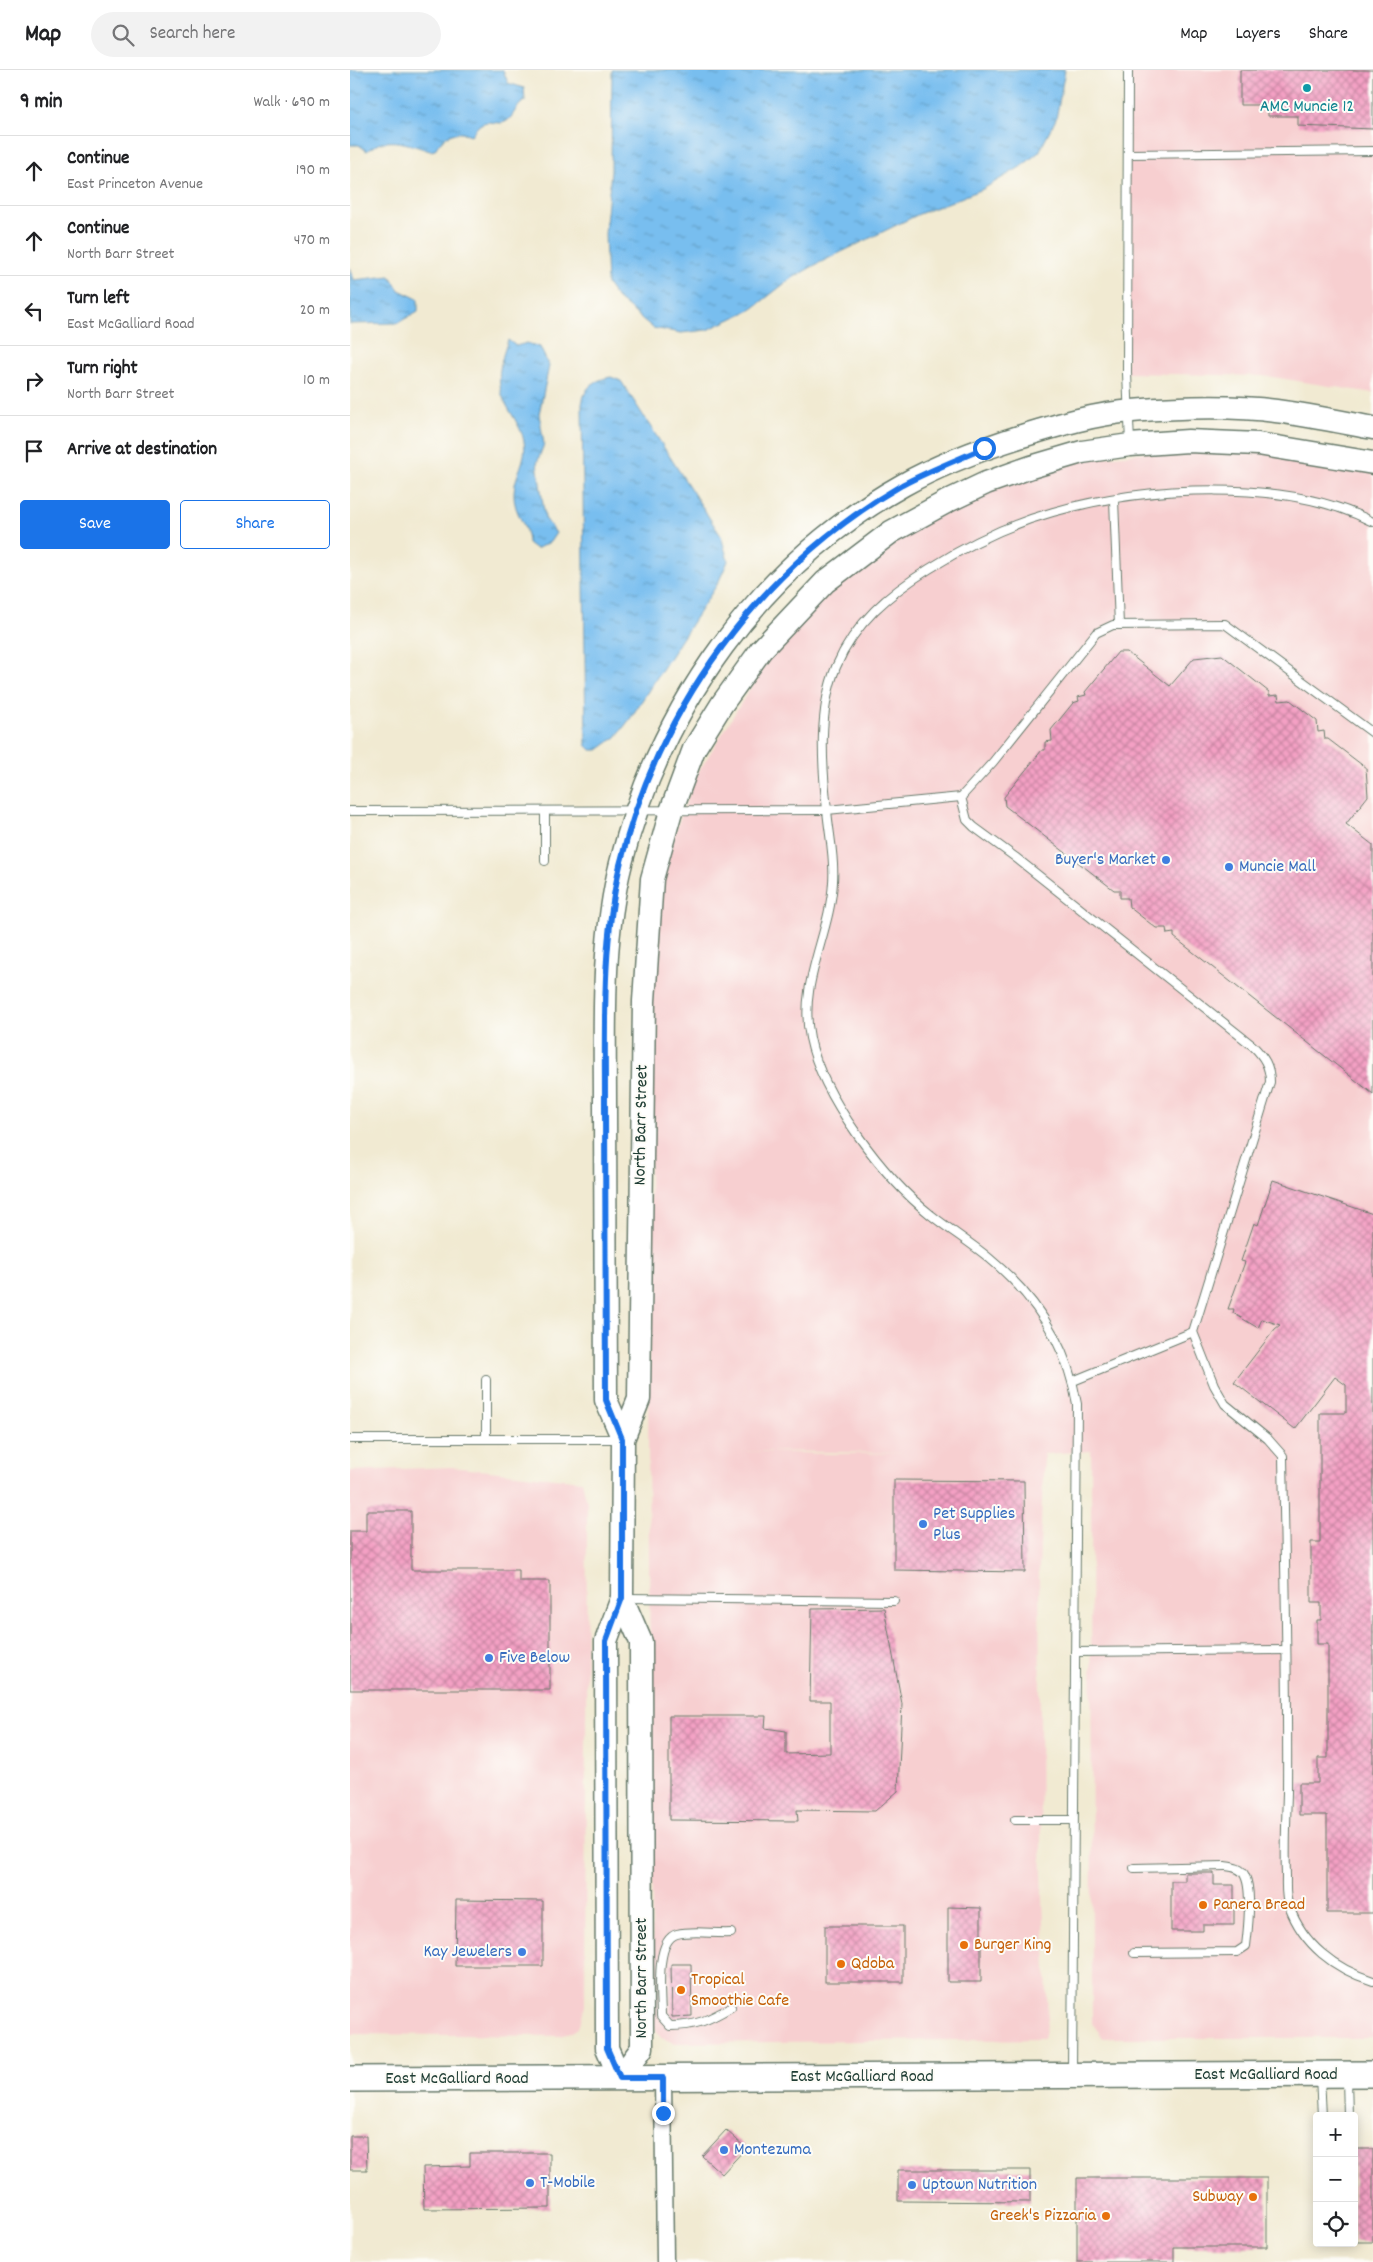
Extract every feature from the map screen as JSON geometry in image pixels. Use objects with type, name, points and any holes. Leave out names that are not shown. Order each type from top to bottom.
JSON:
[{"type":"main road","name":"East McGalliard Road","points":[[350,2079],[1373,2074]]},
{"type":"street","name":"North Barr Street","points":[[620,2078],[607,2048],[606,1641],[622,1598],[622,1439],[606,1400],[605,998],[612,915],[620,865],[637,811],[665,738],[694,686],[747,612],[797,563],[843,524],[903,485],[984,448],[1072,421],[1129,411],[1194,408],[1272,411],[1373,428]]},
{"type":"street","name":"North Barr Street","points":[[622,1439],[639,1399],[644,1001],[652,879],[671,811],[694,749],[722,704],[773,636],[825,582],[891,532],[986,483],[1082,452],[1130,444],[1188,441],[1258,444],[1373,463]]},
{"type":"street","name":"North Barr Street","points":[[620,2078],[642,2048],[640,1642],[622,1598]]},
{"type":"street","points":[[663,2078],[665,2262]]},
{"type":"lane","points":[[1128,70],[1130,444]]},
{"type":"lane","points":[[1128,154],[1373,151]]},
{"type":"lane","points":[[1072,2076],[1077,1404],[1073,1381],[1059,1346],[1037,1308],[1022,1288],[987,1256],[928,1213],[895,1181],[845,1115],[818,1064],[810,1038],[807,1017],[811,976],[833,885],[832,846],[827,810],[822,732],[830,688],[836,667],[855,633],[874,609],[892,593],[942,561],[996,532],[1051,512],[1114,500],[1197,491],[1255,493],[1306,499],[1350,511],[1373,522]]},
{"type":"lane","points":[[1114,500],[1119,625]]},
{"type":"lane","points":[[350,811],[827,810],[961,797],[993,762],[1096,633],[1113,624],[1225,624],[1373,733]]},
{"type":"lane","points":[[961,797],[967,820],[974,827],[1016,857],[1248,1042],[1262,1055],[1270,1070],[1270,1082],[1193,1332],[1214,1385],[1225,1404],[1268,1439],[1283,1456],[1286,1650],[1286,1795],[1284,1830],[1288,1906],[1304,1936],[1324,1957],[1353,1975],[1373,1981]]},
{"type":"lane","points":[[545,811],[545,861]]},
{"type":"lane","points":[[1073,1381],[1193,1332]]},
{"type":"lane","points":[[486,1380],[486,1439]]},
{"type":"lane","points":[[350,1439],[622,1439]]},
{"type":"lane","points":[[622,1598],[894,1601]]},
{"type":"lane","points":[[1075,1652],[1286,1650]]},
{"type":"lane","points":[[1015,1820],[1073,1820]]},
{"type":"lane","points":[[1134,1868],[1225,1866],[1239,1869],[1245,1875],[1248,1902],[1246,1946],[1237,1952],[1134,1954]]},
{"type":"lane","points":[[731,1933],[676,1934],[667,1939],[662,1953],[661,2016],[670,2026],[688,2026],[706,2021],[731,2007]]},
{"type":"lane","points":[[1320,2074],[1322,2112]]},
{"type":"lane","points":[[1347,2074],[1348,2112]]},
{"type":"shaded area","points":[[1128,70],[1373,70],[1373,393],[1266,376],[1127,373]]},
{"type":"shaded area","name":"Muncie Mall","points":[[1182,448],[1267,452],[1373,472],[1373,2038],[1103,2038],[1092,2023],[1091,1451],[1044,1454],[1039,1570],[1041,1850],[1048,2019],[1044,2039],[676,2043],[661,2038],[654,2026],[653,2017],[648,1450],[652,932],[661,878],[675,832],[696,776],[772,653],[823,596],[917,524],[1009,482],[1080,460]],"holes":[[[740,1451],[908,1453],[832,1454]]]},
{"type":"shaded area","points":[[451,1467],[582,1481],[587,1503],[585,2006],[578,2028],[570,2033],[559,2036],[350,2034],[350,1471]]},
{"type":"water","points":[[350,70],[503,70],[508,83],[524,88],[525,101],[519,105],[507,121],[481,124],[471,135],[454,133],[441,141],[435,150],[430,151],[406,143],[390,142],[382,143],[367,151],[359,145],[350,145]]},
{"type":"water","points":[[612,70],[1065,70],[1056,119],[1039,152],[1022,166],[983,189],[919,214],[815,265],[789,280],[752,309],[707,330],[681,333],[653,328],[617,298],[607,284],[605,234],[611,171]]},
{"type":"water","points":[[350,267],[354,280],[390,276],[399,290],[418,299],[418,311],[398,323],[350,324]]},
{"type":"water","points":[[508,340],[516,346],[527,343],[540,347],[549,366],[539,414],[544,444],[537,463],[545,518],[556,533],[550,542],[536,549],[528,543],[526,530],[514,500],[516,480],[523,461],[525,448],[520,430],[501,392],[499,377],[501,362]]},
{"type":"water","points":[[611,377],[621,381],[721,536],[728,561],[718,583],[630,719],[616,737],[598,750],[591,750],[586,745],[582,405],[585,393],[591,385]]},
{"type":"building","name":"AMC Muncie 12","points":[[1240,70],[1373,70],[1373,129],[1298,126],[1298,116],[1268,116],[1268,105],[1240,105]]},
{"type":"building","name":"Muncie Mall","points":[[1118,652],[1127,652],[1170,686],[1194,658],[1222,655],[1269,692],[1269,696],[1278,695],[1279,701],[1290,700],[1317,721],[1318,732],[1324,731],[1325,739],[1328,739],[1366,768],[1368,796],[1346,824],[1373,845],[1373,1094],[1174,937],[1174,933],[1167,934],[1166,928],[1156,928],[1129,907],[1128,898],[1120,898],[1120,890],[1114,890],[1005,806],[1004,797],[1042,750],[1045,750],[1045,742],[1052,741],[1051,730],[1073,703],[1079,701],[1078,697],[1086,695],[1085,692]]},
{"type":"building","points":[[1273,1180],[1373,1214],[1373,1913],[1327,1913],[1327,1815],[1299,1815],[1299,1783],[1318,1783],[1318,1758],[1328,1758],[1328,1644],[1317,1644],[1317,1620],[1321,1620],[1321,1603],[1311,1603],[1311,1542],[1320,1542],[1320,1413],[1346,1413],[1346,1385],[1335,1377],[1295,1429],[1234,1382],[1280,1325],[1262,1319],[1258,1328],[1233,1313],[1234,1309],[1228,1309],[1245,1262],[1241,1261],[1254,1223],[1258,1225]]},
{"type":"building","points":[[894,1480],[1024,1481],[1025,1572],[894,1570]]},
{"type":"building","points":[[366,1511],[411,1511],[411,1570],[519,1570],[519,1581],[550,1581],[550,1690],[350,1690],[350,1531],[366,1531]]},
{"type":"building","points":[[884,1608],[902,1704],[898,1791],[875,1811],[797,1810],[798,1821],[669,1820],[669,1716],[766,1716],[765,1728],[786,1731],[786,1754],[830,1753],[830,1701],[810,1701],[812,1609]]},
{"type":"building","name":"Panera Bread","points":[[1185,1873],[1214,1873],[1214,1885],[1234,1885],[1234,1925],[1203,1925],[1203,1931],[1171,1931],[1171,1881],[1185,1881]]},
{"type":"building","points":[[456,1900],[543,1901],[543,1966],[455,1966]]},
{"type":"building","name":"Burger King","points":[[948,1907],[981,1908],[981,1982],[948,1982]]},
{"type":"building","points":[[825,1926],[903,1926],[903,1982],[825,1982]]},
{"type":"building","name":"Tropical Smoothie Cafe","points":[[671,1964],[691,1964],[692,2016],[672,2017]]},
{"type":"building","points":[[726,2130],[746,2148],[722,2174],[702,2156]]},
{"type":"building","points":[[350,2136],[366,2136],[367,2170],[350,2170]]},
{"type":"building","points":[[1358,2149],[1373,2149],[1373,2242],[1358,2242]]},
{"type":"building","points":[[470,2153],[550,2153],[550,2208],[424,2209],[423,2167],[470,2166]]},
{"type":"building","points":[[898,2170],[1030,2170],[1030,2202],[898,2201]]},
{"type":"building","points":[[1077,2178],[1267,2178],[1267,2247],[1174,2247],[1174,2262],[1077,2262]]},
{"type":"place","name":"AMC Muncie 12","points":[[1307,88]]},
{"type":"place","name":"Buyer's Market","points":[[1166,860]]},
{"type":"place","name":"Muncie Mall","points":[[1229,867]]},
{"type":"place","name":"Pet Supplies Plus","points":[[923,1524]]},
{"type":"place","name":"Five Below","points":[[489,1658]]},
{"type":"place","name":"Panera Bread","points":[[1203,1905]]},
{"type":"place","name":"Burger King","points":[[964,1945]]},
{"type":"place","name":"Kay Jewelers","points":[[522,1952]]},
{"type":"place","name":"Qdoba","points":[[841,1964]]},
{"type":"place","name":"Tropical Smoothie Cafe","points":[[681,1990]]},
{"type":"place","name":"Montezuma","points":[[724,2150]]},
{"type":"place","name":"T-Mobile","points":[[530,2183]]},
{"type":"place","name":"Uptown Nutrition","points":[[912,2185]]},
{"type":"place","name":"Subway","points":[[1253,2197]]},
{"type":"place","name":"Greek's Pizzaria","points":[[1106,2216]]},
{"type":"route","points":[[663,2113],[663,2078],[620,2078],[607,2048],[606,1641],[622,1598],[622,1439],[606,1400],[605,998],[612,915],[620,865],[637,811],[665,738],[694,686],[747,612],[797,563],[843,524],[903,485],[984,448]]}]
